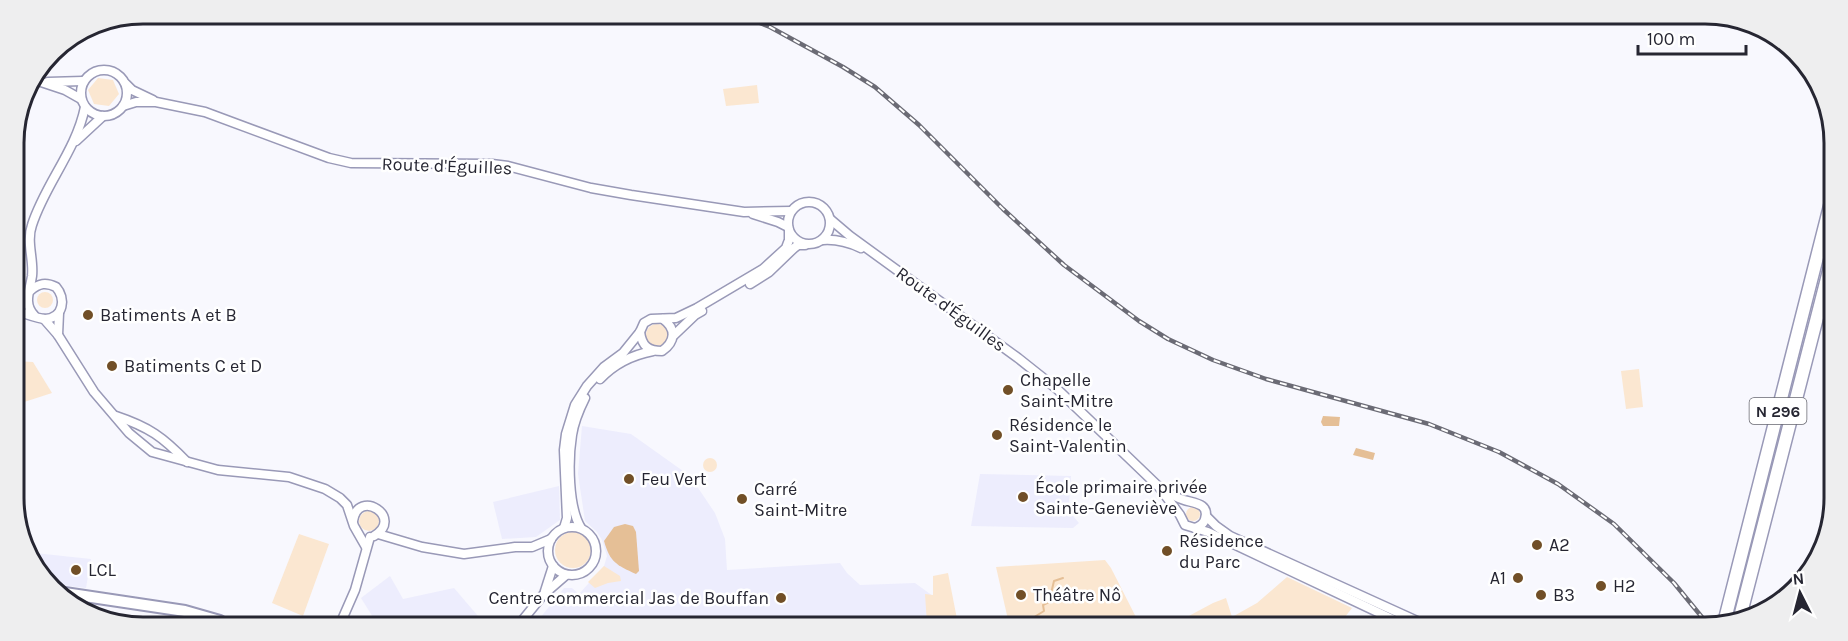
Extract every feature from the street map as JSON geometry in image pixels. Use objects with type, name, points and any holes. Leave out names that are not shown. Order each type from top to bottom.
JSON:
[{"type":"highway","name":"N 296","points":[[1726,615],[1824,229]]},
{"type":"highway","name":"N 296","points":[[1741,611],[1824,290]]},
{"type":"main road","points":[[73,594],[185,611],[206,617]]},
{"type":"main road","points":[[84,601],[183,617]]},
{"type":"street","points":[[100,69],[118,74],[126,84],[127,95],[123,106],[114,114],[96,115],[85,107],[81,99],[80,89],[83,81],[89,74],[100,69]]},
{"type":"street","points":[[41,81],[81,99]]},
{"type":"street","points":[[47,82],[83,81]]},
{"type":"street","name":"Route d'Éguilles","points":[[126,84],[132,90],[156,102]]},
{"type":"street","name":"Route d'Éguilles","points":[[123,106],[136,102],[156,102],[205,112],[296,146],[344,161],[373,164],[508,166],[610,191],[744,212],[778,222],[788,229]]},
{"type":"street","points":[[24,305],[30,291],[33,269],[29,249],[31,228],[39,205],[74,143],[85,107]]},
{"type":"street","points":[[74,143],[103,116]]},
{"type":"street","points":[[564,528],[567,518],[564,450],[568,423],[575,405],[596,375],[623,353],[640,332],[644,323],[651,319],[676,318],[765,267],[786,248],[789,240],[787,221],[791,212],[798,205],[810,202],[822,207],[830,219],[829,231],[823,240],[811,245],[798,245],[762,276],[695,315],[673,336]]},
{"type":"street","name":"Route d'Éguilles","points":[[744,212],[791,212]]},
{"type":"street","name":"Route d'Éguilles","points":[[830,219],[1057,389],[1159,487],[1180,515]]},
{"type":"street","points":[[788,229],[795,240],[805,245]]},
{"type":"street","name":"Route d'Éguilles","points":[[823,240],[834,239],[847,242],[876,254]]},
{"type":"street","points":[[33,269],[43,283]]},
{"type":"street","points":[[30,291],[36,285],[43,283],[56,286],[60,292],[63,298],[62,306],[52,317],[44,319]]},
{"type":"street","points":[[27,300],[30,311],[34,315]]},
{"type":"street","points":[[58,312],[58,335]]},
{"type":"street","points":[[24,313],[44,319],[58,335],[94,392],[129,433],[152,452],[187,463],[230,472],[276,475],[302,480],[334,494],[347,505],[360,508],[369,505],[379,509],[383,514],[377,532],[366,547],[355,590],[343,617]]},
{"type":"street","points":[[532,547],[566,575],[582,574],[592,566],[597,553],[595,542],[575,517],[570,469],[572,436],[580,407],[593,386],[612,368],[637,354],[662,351],[672,342],[673,330],[663,319]]},
{"type":"street","points":[[640,332],[641,340],[653,351]]},
{"type":"street","points":[[114,416],[152,430],[187,463]]},
{"type":"street","name":"Route d'Éguilles","points":[[1159,487],[1190,502]]},
{"type":"street","points":[[1388,617],[1208,532],[1185,525],[1180,515],[1183,507],[1190,502],[1198,503],[1202,506],[1206,516],[1230,536],[1408,617]]},
{"type":"street","points":[[347,505],[356,530],[366,547]]},
{"type":"street","points":[[353,522],[360,508]]},
{"type":"street","points":[[1195,528],[1203,524],[1206,516]]},
{"type":"street","points":[[360,534],[377,532],[422,547],[464,554],[532,547],[551,539],[564,528],[582,528]]},
{"type":"street","points":[[543,595],[551,562],[549,545],[551,539]]},
{"type":"street","points":[[525,617],[543,595],[566,575]]},
{"type":"shaded area","points":[[98,78],[113,80],[119,94],[109,106],[94,104],[88,90]]},
{"type":"shaded area","points":[[757,85],[759,103],[726,106],[723,89]]},
{"type":"shaded area","points":[[42,292],[48,292],[53,300],[51,306],[42,308],[37,303],[37,297]]},
{"type":"shaded area","points":[[657,324],[665,327],[668,335],[665,343],[657,346],[649,343],[646,335],[649,327]]},
{"type":"shaded area","points":[[24,362],[33,362],[52,393],[24,402]]},
{"type":"shaded area","points":[[1639,369],[1643,407],[1626,409],[1621,371]]},
{"type":"shaded area","points":[[1323,416],[1340,417],[1339,426],[1323,426],[1321,422]]},
{"type":"shaded area","points":[[582,426],[631,434],[690,476],[715,513],[725,539],[727,570],[840,563],[860,585],[915,583],[933,596],[937,617],[541,617],[564,588],[572,588],[579,594],[604,566],[607,556],[597,532],[585,521],[578,474]]},
{"type":"shaded area","points":[[1356,448],[1375,453],[1373,460],[1353,455]]},
{"type":"shaded area","points":[[710,458],[715,460],[717,465],[715,470],[710,472],[705,470],[703,465],[705,460]]},
{"type":"shaded area","name":"École primaire privée Sainte-Geneviève","points":[[980,474],[1071,476],[1069,503],[1073,516],[1079,523],[1073,528],[971,526]]},
{"type":"shaded area","points":[[559,486],[560,520],[536,537],[502,539],[493,502]]},
{"type":"shaded area","points":[[1190,507],[1196,507],[1200,514],[1196,521],[1190,521],[1186,517],[1186,511]]},
{"type":"shaded area","points":[[369,511],[376,514],[379,521],[376,528],[369,531],[362,528],[359,521],[362,514]]},
{"type":"shaded area","points":[[625,524],[633,526],[636,532],[639,571],[636,574],[615,562],[604,541],[614,527]]},
{"type":"shaded area","points":[[573,532],[586,537],[591,550],[586,563],[573,568],[560,563],[555,550],[560,537]]},
{"type":"shaded area","points":[[299,534],[329,544],[303,616],[272,603]]},
{"type":"shaded area","points":[[37,553],[91,559],[86,588],[61,585]]},
{"type":"shaded area","points":[[1105,560],[1136,617],[1007,617],[996,567]]},
{"type":"shaded area","points":[[604,566],[620,576],[621,581],[595,588],[588,582]]},
{"type":"shaded area","points":[[948,573],[957,617],[927,617],[925,594],[933,595],[933,576]]},
{"type":"shaded area","points":[[390,576],[403,599],[454,588],[479,617],[373,617],[361,598]]},
{"type":"shaded area","points":[[1287,577],[1352,608],[1345,617],[1232,617],[1257,603]]},
{"type":"shaded area","points":[[1226,598],[1232,617],[1187,617],[1213,603]]},
{"type":"waterway","points":[[1034,617],[1044,611],[1043,605],[1049,602],[1054,581],[1063,578]]},
{"type":"railway","points":[[763,24],[875,87],[919,125],[1003,209],[1064,265],[1139,321],[1168,339],[1213,360],[1266,379],[1429,424],[1499,452],[1558,484],[1614,524],[1674,583],[1702,617]]},
{"type":"place","name":"Batiments A et B","points":[[88,315]]},
{"type":"place","name":"Batiments C et D","points":[[112,366]]},
{"type":"place","name":"Chapelle Saint-Mitre","points":[[1008,390]]},
{"type":"place","name":"Résidence le Saint-Valentin","points":[[997,435]]},
{"type":"place","name":"Feu Vert","points":[[629,479]]},
{"type":"place","name":"École primaire privée Sainte-Geneviève","points":[[1023,497]]},
{"type":"place","name":"Carré Saint-Mitre","points":[[742,499]]},
{"type":"place","name":"A2","points":[[1537,545]]},
{"type":"place","name":"Résidence du Parc","points":[[1167,551]]},
{"type":"place","name":"LCL","points":[[76,570]]},
{"type":"place","name":"A1","points":[[1518,578]]},
{"type":"place","name":"H2","points":[[1601,586]]},
{"type":"place","name":"Théâtre Nô","points":[[1021,595]]},
{"type":"place","name":"B3","points":[[1541,595]]},
{"type":"place","name":"Centre commercial Jas de Bouffan","points":[[781,598]]}]
